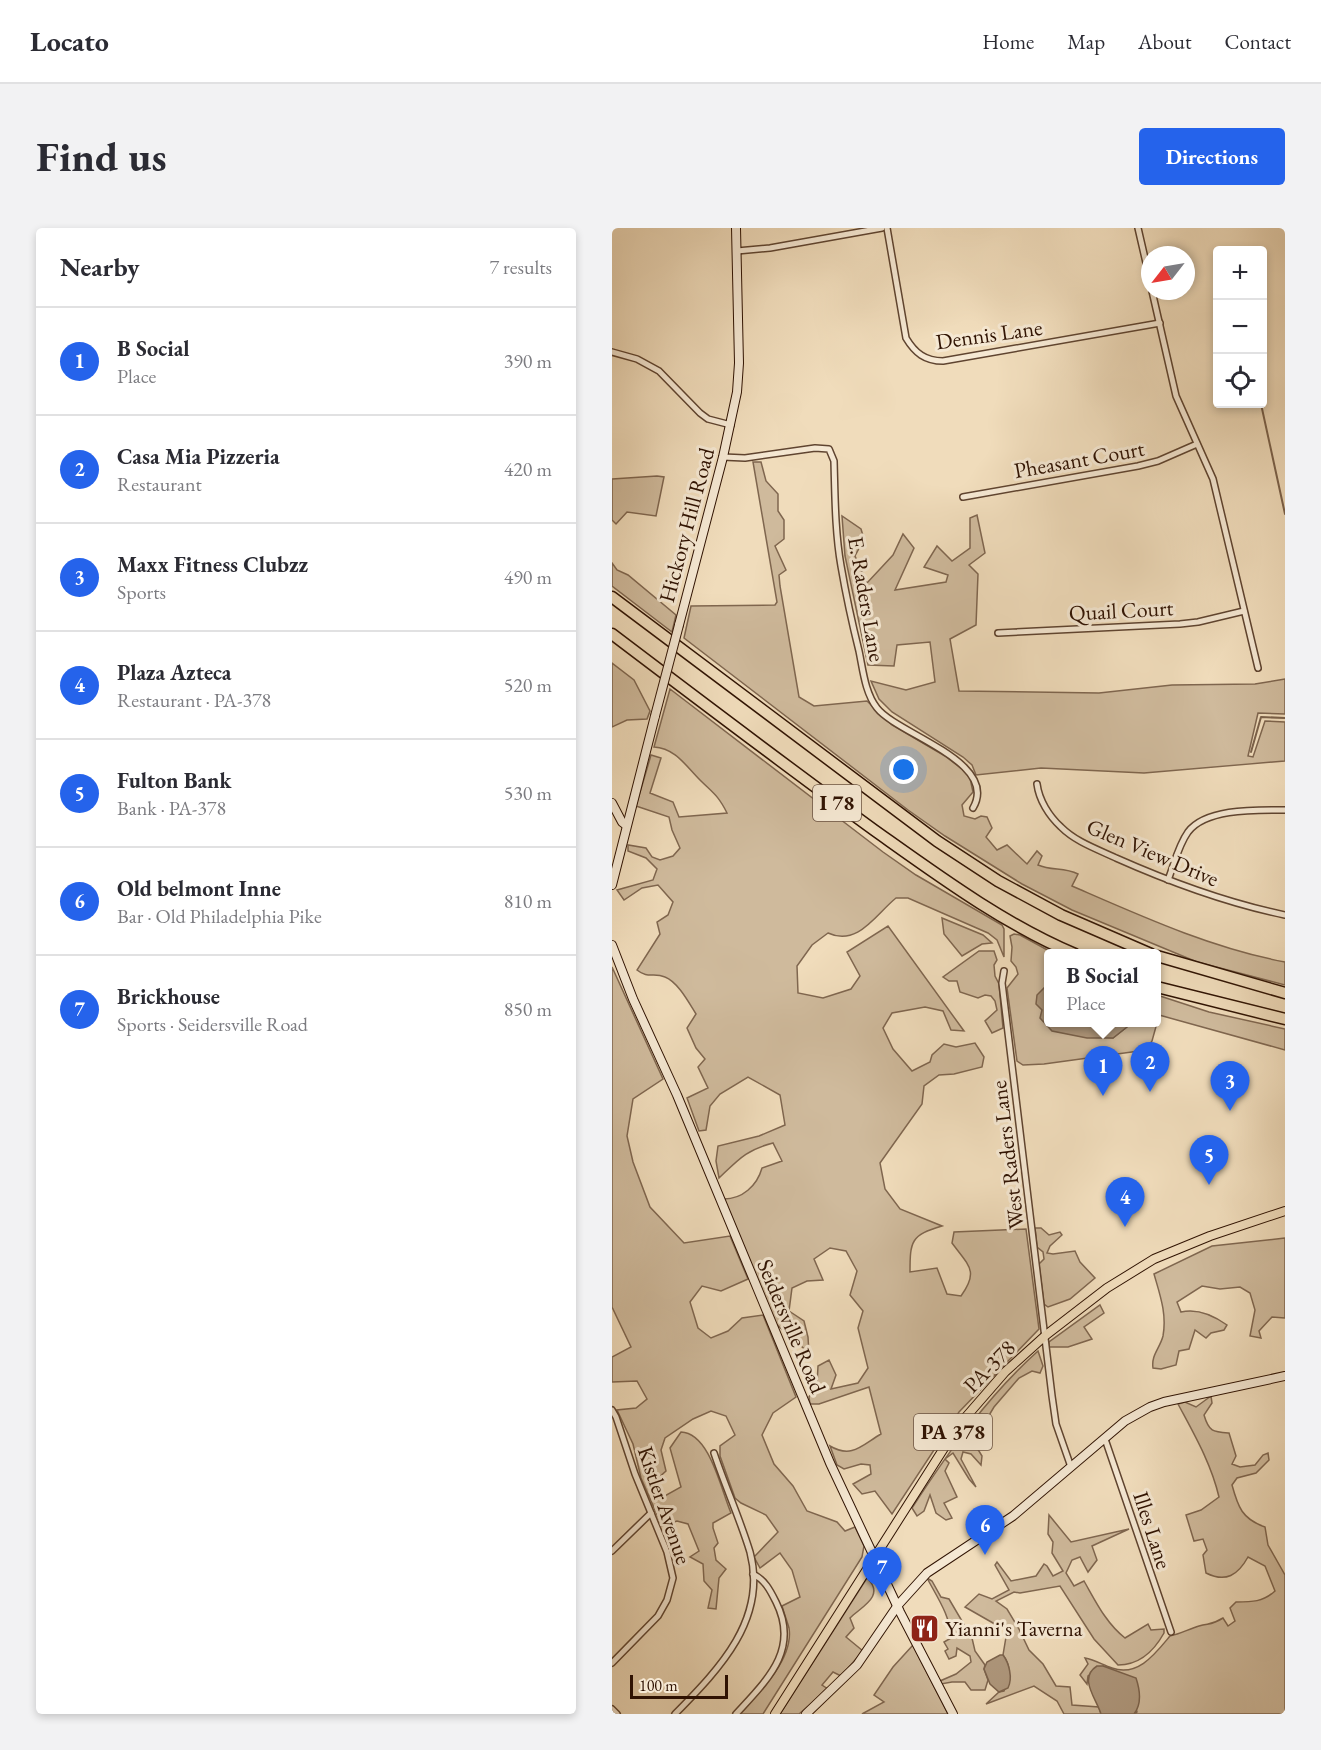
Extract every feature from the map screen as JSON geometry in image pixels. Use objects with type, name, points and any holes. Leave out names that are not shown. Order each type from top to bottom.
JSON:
[{"type":"highway","name":"I 78","points":[[612,597],[890,806],[989,875],[1061,915],[1139,949]]},
{"type":"highway","name":"I 78","points":[[612,634],[800,777],[929,869],[1049,943],[1063,949]]},
{"type":"highway","points":[[1161,957],[1285,993]]},
{"type":"highway","points":[[1161,988],[1285,1019]]},
{"type":"main road","name":"PA-378","points":[[775,1714],[958,1426],[1005,1372],[1046,1335],[1107,1288],[1154,1259],[1210,1236],[1285,1211]]},
{"type":"street","name":"Hickory Hill Road","points":[[626,825],[723,457],[737,392],[739,363],[736,228]]},
{"type":"street","points":[[737,251],[750,251],[885,228]]},
{"type":"street","name":"Dennis Lane","points":[[885,228],[906,338],[915,351],[927,359],[943,361],[1160,323]]},
{"type":"street","points":[[1138,228],[1142,246]]},
{"type":"street","points":[[1154,300],[1176,396],[1213,479],[1258,668]]},
{"type":"street","points":[[612,352],[637,359],[658,371],[708,419],[731,424]]},
{"type":"street","name":"Pheasant Court","points":[[963,497],[1138,466],[1158,461],[1197,444]]},
{"type":"street","name":"E. Raders Lane","points":[[723,457],[745,458],[815,448],[829,450],[834,461],[841,566],[870,696],[877,709],[891,720],[953,757],[969,772],[977,792],[973,808]]},
{"type":"street","name":"Quail Court","points":[[999,633],[1180,624],[1244,611]]},
{"type":"street","name":"Glen View Drive","points":[[1037,784],[1047,810],[1060,827],[1073,837],[1168,880],[1218,897],[1285,915]]},
{"type":"street","points":[[612,803],[626,825],[612,885]]},
{"type":"street","points":[[1168,880],[1185,837],[1203,819],[1220,814],[1285,810]]},
{"type":"street","name":"Seidersville Road","points":[[612,945],[628,988],[677,1095],[806,1407],[897,1605],[953,1714]]},
{"type":"street","name":"West Raders Lane","points":[[1004,971],[1002,983],[1056,1424],[1071,1467]]},
{"type":"street","points":[[806,1714],[857,1665],[897,1605],[927,1573],[1013,1516],[1125,1421],[1164,1402],[1285,1376]]},
{"type":"street","name":"Kistler Avenue","points":[[612,1410],[672,1569],[670,1593],[665,1605],[652,1623],[612,1663]]},
{"type":"street","name":"Illes Lane","points":[[1105,1439],[1171,1632]]},
{"type":"street","points":[[675,1714],[711,1676],[735,1645],[749,1612],[753,1574],[750,1552],[714,1453]]},
{"type":"street","points":[[612,1551],[651,1513]]},
{"type":"street","points":[[736,1714],[755,1693],[779,1659],[786,1635],[782,1616],[771,1593],[762,1579],[753,1574]]},
{"type":"street","points":[[612,1709],[617,1714]]},
{"type":"shaded area","points":[[753,462],[761,462],[766,481],[778,494],[778,511],[784,520],[784,539],[775,546],[786,570],[779,575],[780,586],[799,697],[814,706],[867,701],[892,725],[945,756],[970,778],[973,792],[962,805],[964,816],[975,819],[981,816],[987,817],[992,828],[986,837],[997,850],[1007,845],[1027,864],[1037,851],[1042,856],[1038,865],[1078,874],[1072,886],[1203,940],[1285,962],[1285,985],[1197,962],[1072,910],[1022,884],[908,810],[684,638],[691,606],[775,605],[777,602]]},
{"type":"shaded area","points":[[664,477],[656,516],[627,512],[616,524],[612,520],[612,479]]},
{"type":"shaded area","points":[[977,515],[985,553],[969,565],[978,574],[976,625],[950,639],[959,691],[1099,693],[1172,685],[1255,684],[1285,679],[1285,714],[1258,713],[1248,756],[1253,757],[1265,721],[1285,722],[1285,761],[1144,773],[1041,768],[976,775],[972,765],[963,757],[892,712],[879,699],[871,681],[906,690],[935,682],[930,642],[897,645],[894,666],[868,665],[845,556],[842,516],[861,529],[864,539],[855,556],[867,583],[893,555],[903,534],[914,548],[895,590],[946,582],[948,575],[924,567],[937,546],[952,561],[970,548],[970,518]]},
{"type":"shaded area","points":[[612,563],[617,570],[628,575],[676,615],[672,632],[612,586]]},
{"type":"shaded area","points":[[612,663],[634,680],[650,711],[647,719],[627,720],[612,727]]},
{"type":"shaded area","points":[[670,689],[883,852],[916,875],[1002,925],[1004,929],[1004,957],[997,940],[988,933],[908,898],[896,898],[866,927],[857,932],[848,936],[828,933],[812,945],[797,966],[798,993],[823,998],[851,989],[860,976],[847,952],[888,926],[964,1031],[951,1030],[943,1011],[925,1007],[892,1013],[883,1028],[893,1049],[912,1071],[930,1062],[932,1055],[944,1044],[956,1047],[975,1043],[984,1057],[982,1067],[939,1075],[924,1086],[922,1104],[880,1163],[885,1189],[900,1209],[942,1226],[918,1236],[914,1241],[910,1272],[937,1268],[947,1294],[961,1296],[971,1274],[967,1263],[952,1243],[954,1232],[1026,1229],[1039,1329],[959,1412],[892,1514],[875,1491],[862,1494],[853,1484],[871,1474],[870,1465],[861,1464],[844,1469],[837,1465],[830,1446],[838,1450],[851,1451],[881,1434],[869,1387],[819,1404],[810,1404],[809,1397],[817,1385],[818,1366],[829,1360],[836,1375],[831,1389],[858,1383],[868,1368],[858,1328],[863,1311],[850,1295],[857,1271],[846,1251],[830,1248],[814,1259],[823,1280],[807,1281],[792,1288],[789,1311],[804,1321],[809,1353],[776,1324],[724,1199],[743,1194],[753,1186],[762,1168],[782,1161],[773,1143],[749,1152],[719,1178],[716,1161],[718,1146],[759,1136],[785,1125],[780,1095],[748,1077],[720,1094],[710,1106],[706,1130],[699,1131],[687,1098],[708,1088],[698,1067],[705,1059],[696,1048],[687,1028],[696,1014],[683,993],[670,980],[637,970],[660,934],[657,922],[668,915],[673,902],[658,885],[642,888],[624,900],[617,890],[653,880],[657,869],[646,858],[628,851],[628,845],[646,848],[652,857],[660,860],[673,856],[680,848],[669,817],[636,806],[651,755],[661,758],[650,793],[673,802],[679,817],[727,813],[715,795],[680,759],[668,751],[654,747]]},
{"type":"shaded area","points":[[942,918],[983,935],[992,943],[982,944],[962,956],[944,934]]},
{"type":"shaded area","points":[[1020,935],[1046,949],[1042,1010],[1044,1027],[1113,1038],[1127,1027],[1156,1027],[1152,1041],[1145,1052],[1044,1064],[1023,1065],[1017,1061],[1007,988],[1018,974],[1011,961],[1010,936]]},
{"type":"shaded area","points":[[979,951],[994,951],[997,960],[994,965],[995,976],[999,984],[1003,1028],[992,1033],[985,1021],[997,1010],[991,996],[985,995],[978,998],[960,992],[957,981],[949,981],[943,977]]},
{"type":"shaded area","points":[[612,967],[663,1079],[633,1099],[627,1136],[633,1162],[650,1207],[684,1243],[730,1236],[748,1279],[721,1291],[702,1286],[690,1302],[698,1328],[711,1338],[728,1331],[742,1318],[763,1315],[796,1397],[773,1413],[762,1435],[774,1464],[793,1486],[807,1511],[837,1522],[845,1531],[855,1527],[864,1546],[862,1557],[763,1714],[739,1714],[765,1686],[781,1663],[789,1640],[789,1628],[782,1606],[800,1597],[792,1570],[780,1553],[760,1568],[754,1557],[778,1532],[766,1515],[735,1498],[720,1456],[720,1446],[735,1435],[726,1416],[711,1411],[693,1419],[665,1438],[661,1450],[666,1471],[655,1481],[663,1497],[681,1487],[670,1448],[681,1432],[691,1435],[700,1442],[713,1464],[731,1513],[713,1523],[718,1543],[714,1548],[716,1560],[726,1569],[719,1578],[716,1609],[708,1608],[712,1590],[704,1581],[703,1564],[690,1557],[699,1551],[688,1524],[677,1521],[662,1526],[641,1478],[633,1444],[617,1410],[636,1408],[647,1399],[637,1381],[612,1382],[612,1357],[631,1347],[612,1307]]},
{"type":"shaded area","points":[[1044,988],[1044,1022],[1040,1018],[1042,1010],[1036,1004],[1037,995]]},
{"type":"shaded area","points":[[1161,996],[1209,1012],[1285,1029],[1285,1050],[1161,1016]]},
{"type":"shaded area","points":[[1048,1027],[1127,1027],[1113,1038],[1087,1038],[1052,1031]]},
{"type":"shaded area","points":[[1035,1228],[1041,1228],[1049,1235],[1060,1232],[1062,1235],[1050,1246],[1047,1253],[1075,1251],[1080,1262],[1095,1278],[1070,1299],[1048,1307],[1044,1304],[1039,1264],[1044,1259],[1043,1252],[1037,1247]]},
{"type":"shaded area","points":[[1285,1238],[1285,1318],[1272,1317],[1259,1331],[1261,1338],[1250,1336],[1255,1310],[1250,1293],[1240,1287],[1220,1289],[1202,1286],[1177,1302],[1181,1312],[1205,1313],[1227,1325],[1224,1330],[1211,1333],[1206,1338],[1195,1330],[1189,1349],[1179,1351],[1176,1365],[1161,1369],[1153,1368],[1154,1355],[1163,1336],[1164,1320],[1154,1274],[1212,1246]]},
{"type":"shaded area","points":[[1100,1305],[1104,1313],[1084,1327],[1092,1339],[1068,1347],[1049,1347],[1049,1342]]},
{"type":"shaded area","points":[[1038,1351],[1043,1366],[1040,1373],[1032,1371],[1019,1378],[994,1407],[988,1417],[990,1434],[986,1439],[974,1435],[971,1438],[982,1456],[981,1465],[971,1454],[963,1452],[961,1459],[976,1487],[953,1453],[945,1459],[985,1406]]},
{"type":"shaded area","points":[[1211,1396],[1212,1403],[1204,1415],[1212,1430],[1229,1433],[1236,1456],[1232,1464],[1240,1467],[1255,1465],[1263,1455],[1268,1453],[1269,1460],[1256,1473],[1237,1478],[1232,1485],[1242,1511],[1251,1520],[1265,1527],[1268,1545],[1285,1575],[1285,1714],[1134,1714],[1137,1712],[1125,1675],[1103,1666],[1088,1676],[1087,1684],[1080,1675],[1088,1664],[1085,1658],[1121,1670],[1138,1667],[1152,1656],[1170,1636],[1223,1618],[1228,1626],[1235,1621],[1230,1608],[1236,1602],[1257,1601],[1275,1591],[1265,1566],[1248,1557],[1231,1576],[1220,1577],[1206,1573],[1203,1555],[1207,1550],[1203,1539],[1194,1541],[1186,1515],[1201,1510],[1219,1497],[1207,1461],[1178,1404],[1185,1402],[1196,1407]]},
{"type":"shaded area","points":[[945,1459],[949,1463],[945,1471],[957,1497],[944,1503],[952,1518],[946,1520],[936,1513],[930,1495],[924,1511],[917,1516],[912,1508]]},
{"type":"shaded area","points":[[1049,1515],[1071,1542],[1129,1529],[1092,1546],[1097,1560],[1088,1572],[1080,1557],[1072,1560],[1066,1573],[1074,1586],[1084,1581],[1107,1619],[1125,1638],[1148,1624],[1151,1630],[1164,1629],[1160,1640],[1145,1656],[1133,1663],[1118,1665],[1094,1639],[1060,1586],[1014,1592],[996,1601],[1007,1609],[1029,1650],[1043,1664],[1056,1686],[1070,1687],[1072,1705],[1099,1707],[1101,1714],[1064,1714],[1057,1701],[1034,1686],[986,1704],[999,1692],[1004,1691],[1008,1682],[1009,1668],[1003,1655],[1007,1631],[965,1607],[979,1594],[992,1599],[1009,1590],[995,1565],[997,1562],[1011,1581],[1036,1576],[1044,1564],[1053,1576],[1063,1571],[1052,1553],[1053,1542],[1048,1534]]},
{"type":"shaded area","points":[[867,1578],[874,1590],[873,1596],[850,1618],[854,1628],[846,1637],[863,1651],[841,1676],[833,1672],[822,1685],[828,1689],[799,1714],[780,1714]]},
{"type":"shaded area","points":[[927,1578],[932,1581],[941,1597],[949,1599],[972,1638],[975,1651],[985,1665],[988,1680],[985,1690],[971,1690],[965,1682],[941,1684],[940,1681],[956,1674],[971,1662],[970,1656],[957,1648],[956,1656],[949,1659],[945,1651],[948,1649],[944,1642],[951,1638],[949,1622]]},
{"type":"shaded area","points":[[913,1645],[948,1714],[862,1714],[884,1702],[874,1695],[893,1667]]},
{"type":"shaded area","points":[[1003,1655],[1007,1662],[1010,1680],[1008,1688],[999,1692],[990,1684],[984,1669],[987,1662]]},
{"type":"shaded area","points":[[1097,1666],[1136,1678],[1140,1697],[1134,1714],[1101,1714],[1089,1682],[1089,1676]]},
{"type":"waterway","points":[[1262,408],[1285,514]]},
{"type":"waterway","points":[[1251,752],[1261,717],[1285,718]]},
{"type":"place","name":"Casa Mia Pizzeria","points":[[1150,1092]]},
{"type":"place","name":"B Social","points":[[1103,1096]]},
{"type":"place","name":"Maxx Fitness Clubzz","points":[[1230,1111]]},
{"type":"place","name":"Fulton Bank","points":[[1209,1185]]},
{"type":"place","name":"Plaza Azteca","points":[[1125,1227]]},
{"type":"place","name":"Old belmont Inne","points":[[985,1555]]},
{"type":"place","name":"Brickhouse","points":[[882,1597]]},
{"type":"place","name":"Yianni's Taverna","points":[[924,1628]]}]
